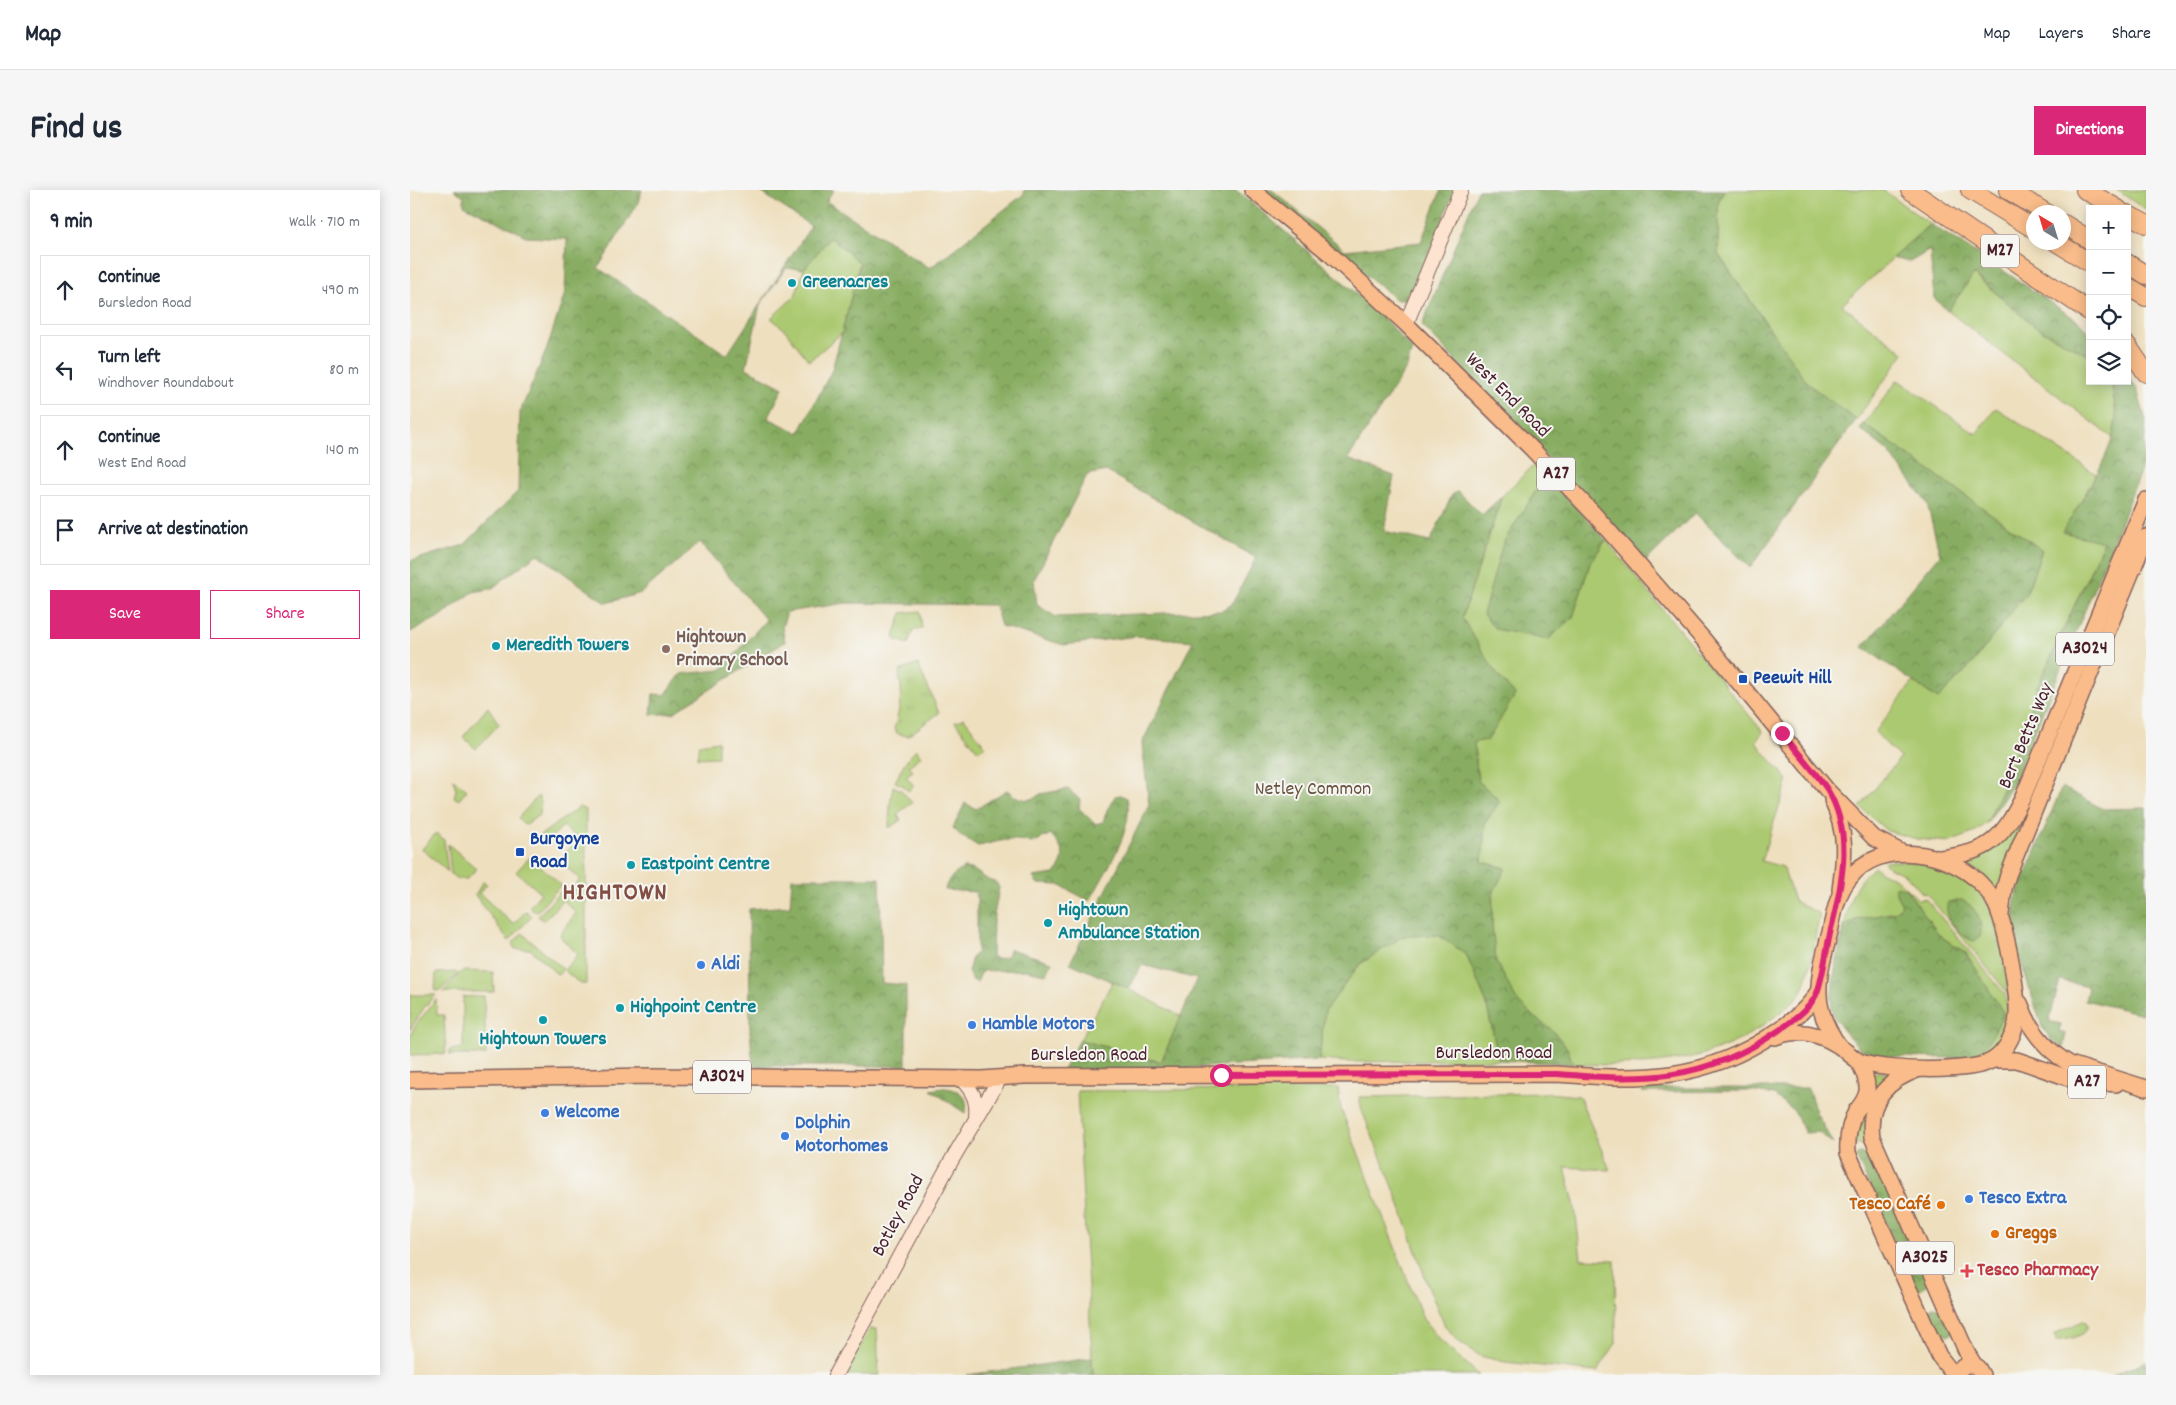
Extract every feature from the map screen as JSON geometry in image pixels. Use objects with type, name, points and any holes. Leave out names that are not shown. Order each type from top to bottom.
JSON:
[{"type":"highway","name":"M27","points":[[1910,190],[2086,309]]},
{"type":"highway","name":"M27","points":[[1970,190],[2026,224]]},
{"type":"highway","points":[[2008,190],[2033,205]]},
{"type":"highway","points":[[2085,190],[2111,205]]},
{"type":"highway","points":[[2131,216],[2146,224]]},
{"type":"highway","points":[[2071,228],[2086,238]]},
{"type":"highway","points":[[2069,250],[2086,261]]},
{"type":"highway","points":[[2131,266],[2146,275]]},
{"type":"highway","points":[[2131,351],[2146,373]]},
{"type":"main road","name":"West End Road","points":[[1252,190],[1329,252],[1406,324],[1532,449],[1594,514],[1704,640],[1827,790],[1874,838],[1886,846],[1903,853]]},
{"type":"main road","points":[[1406,324],[1461,190]]},
{"type":"main road","name":"Bert Betts Way","points":[[1934,858],[1958,856],[1983,848],[1994,841],[2010,824],[2023,797],[2146,500]]},
{"type":"main road","name":"Bert Betts Way","points":[[2001,918],[2004,889],[2008,875],[2146,537]]},
{"type":"main road","name":"West End Road","points":[[1827,790],[1842,826],[1844,839],[1838,899]]},
{"type":"main road","points":[[1903,853],[1934,858],[1954,865],[1973,877],[1989,894],[2001,918],[2017,994],[2017,1012],[2014,1031],[2008,1044],[1994,1060],[1982,1065],[1965,1068],[1924,1068],[1878,1066],[1858,1061],[1840,1047],[1824,1018],[1817,993],[1838,899],[1848,879],[1867,862],[1881,856],[1903,853]]},
{"type":"main road","name":"Bursledon Road","points":[[1761,1042],[1806,1009],[1817,993]]},
{"type":"main road","name":"A27","points":[[2017,994],[2026,1019],[2060,1058],[2070,1064],[2141,1086]]},
{"type":"main road","name":"Bursledon Road","points":[[410,1080],[652,1076],[1000,1078],[1557,1074],[1605,1077],[1657,1076],[1714,1065],[1761,1042],[1785,1033],[1798,1031],[1812,1034],[1840,1047]]},
{"type":"main road","name":"A27","points":[[1994,1060],[2017,1060],[2074,1080],[2141,1086]]},
{"type":"main road","name":"A3025","points":[[1858,1061],[1866,1080],[1867,1091],[1849,1127],[1848,1153],[1939,1356],[1955,1375]]},
{"type":"main road","name":"A3025","points":[[1924,1068],[1902,1076],[1889,1085],[1882,1094],[1872,1114],[1872,1137],[1955,1326],[1978,1370]]},
{"type":"main road","points":[[961,1078],[976,1099],[976,1118]]},
{"type":"main road","name":"Botley Road","points":[[835,1375],[976,1118],[991,1096],[1000,1078]]},
{"type":"main road","points":[[1955,1375],[1964,1365],[1978,1370]]},
{"type":"green space","name":"Netley Common","points":[[454,190],[642,190],[637,205],[598,268],[727,355],[811,226],[758,190],[834,190],[826,201],[930,268],[1024,194],[1024,190],[1236,190],[1245,197],[1379,313],[1412,349],[1407,367],[1348,459],[1394,476],[1384,531],[1430,542],[1452,495],[1458,491],[1482,515],[1502,496],[1462,618],[1496,673],[1515,695],[1488,740],[1474,742],[1478,781],[1500,801],[1485,823],[1482,862],[1506,868],[1493,893],[1492,925],[1496,961],[1516,999],[1535,1018],[1552,1030],[1567,1048],[1573,1064],[1499,1060],[1486,1002],[1466,954],[1438,935],[1403,936],[1360,964],[1325,1011],[1319,1060],[1169,1069],[1063,1070],[1080,1040],[1161,1062],[1197,979],[1142,965],[1129,989],[1070,963],[1149,805],[1142,743],[1193,641],[1137,636],[1064,645],[1001,626],[995,605],[846,603],[787,612],[782,627],[785,642],[673,713],[651,715],[653,694],[665,695],[681,674],[721,670],[766,620],[700,542],[641,593],[606,603],[537,554],[491,589],[473,592],[441,616],[410,632],[410,561],[464,545],[518,491],[520,412],[546,351],[565,293],[567,239],[528,237],[464,205],[464,196]],"holes":[[[830,237],[860,263],[832,370],[799,433],[768,418],[783,388],[746,368],[760,305],[786,268],[804,269]],[[1106,471],[1256,558],[1232,604],[1222,611],[1056,617],[1037,605],[1034,580],[1087,475]]]},
{"type":"green space","points":[[1261,190],[1272,190],[1345,250],[1421,242],[1441,190],[1455,190],[1411,299],[1397,300]]},
{"type":"green space","points":[[1478,190],[1724,190],[1718,203],[1718,254],[1808,384],[1856,420],[1750,568],[1695,513],[1645,562],[1422,325]]},
{"type":"green space","points":[[1724,190],[1883,190],[1930,224],[1842,305],[1904,353],[1856,420],[1808,384],[1718,254],[1718,203]]},
{"type":"green space","points":[[2117,190],[2146,190],[2146,209],[2143,208]]},
{"type":"green space","points":[[1930,224],[2081,323],[2086,329],[2086,354],[2037,328],[1974,274],[1948,311],[1934,298],[1930,250],[1910,262],[1892,258]]},
{"type":"green space","points":[[830,237],[860,262],[842,333],[809,361],[784,329],[771,318],[795,296],[804,269]]},
{"type":"green space","points":[[1973,274],[2037,328],[2086,354],[2086,385],[2112,385],[2116,417],[2113,438],[1948,311]]},
{"type":"green space","points":[[1898,380],[1976,434],[1996,408],[2096,474],[2081,502],[2104,541],[2037,687],[2005,783],[1987,823],[1973,833],[1950,842],[1917,839],[1887,831],[1860,807],[1900,758],[1875,732],[1913,682],[1938,699],[1971,665],[2027,592],[2042,550],[1864,424]]},
{"type":"green space","points":[[2131,381],[2137,389],[2146,421],[2143,464],[2112,545],[2012,786],[1987,823],[2005,783],[2037,687],[2104,542],[2062,532],[2104,460],[2115,429],[2116,408],[2112,385],[2131,385]]},
{"type":"green space","points":[[1864,424],[2042,550],[2027,592],[1971,665],[1938,699],[1863,647],[1940,555],[1927,503],[1888,451],[1860,429]]},
{"type":"green space","points":[[1535,464],[1546,475],[1503,543],[1573,617],[1590,563],[1606,540],[1763,732],[1756,741],[1788,780],[1761,861],[1783,867],[1794,901],[1820,914],[1811,961],[1803,989],[1790,1005],[1756,1030],[1724,1047],[1688,1058],[1630,1065],[1573,1064],[1567,1048],[1552,1030],[1535,1018],[1516,999],[1495,961],[1492,925],[1493,893],[1506,868],[1482,862],[1485,823],[1500,801],[1478,781],[1474,742],[1515,695],[1496,673],[1462,618],[1502,496]]},
{"type":"green space","points":[[1546,475],[1606,540],[1590,563],[1573,617],[1548,640],[1495,629],[1483,614],[1503,543]]},
{"type":"green space","points":[[2146,515],[2146,524],[1998,893],[1982,874],[1962,862],[2011,832],[2021,816]]},
{"type":"green space","points":[[920,611],[922,629],[913,631],[908,644],[896,640],[894,636],[902,613]]},
{"type":"green space","points":[[918,664],[939,713],[908,736],[898,734],[894,729],[900,698],[900,671]]},
{"type":"green space","points":[[488,707],[499,724],[476,749],[463,737]]},
{"type":"green space","points":[[964,718],[985,746],[978,751],[955,722]]},
{"type":"green space","points":[[718,741],[718,757],[697,758],[699,744]]},
{"type":"green space","points":[[916,749],[921,756],[909,766],[913,771],[906,776],[914,786],[908,791],[904,786],[895,782],[904,764]]},
{"type":"green space","points":[[453,779],[467,790],[459,800],[454,797],[456,790]]},
{"type":"green space","points":[[893,786],[901,790],[912,803],[897,814],[901,820],[889,828],[890,805]]},
{"type":"green space","points":[[2062,787],[2103,809],[2146,808],[2146,991],[2142,1014],[2085,1000],[2088,987],[2060,980],[2049,1021],[2061,1024],[2059,1032],[2066,1034],[2063,1048],[2052,1041],[2042,1027],[2018,953],[2014,924],[2015,899]]},
{"type":"green space","points":[[1068,789],[1080,800],[1079,808],[1095,824],[1103,822],[1115,796],[1120,795],[1127,798],[1127,824],[1117,851],[1090,901],[1059,885],[1038,884],[1033,877],[1055,874],[1062,862],[1061,849],[1051,834],[1032,843],[1011,840],[978,846],[960,835],[953,828],[965,803],[976,809],[1007,790],[1014,796],[1027,800],[1035,798],[1040,794]]},
{"type":"green space","points":[[538,796],[541,803],[539,815],[525,825],[518,818]]},
{"type":"green space","points":[[579,807],[586,810],[586,984],[580,984],[564,970],[578,954],[562,939],[560,934],[576,913],[563,900],[544,921],[538,916],[561,891],[567,895],[580,880],[560,861],[577,838],[563,826],[544,845],[534,840]]},
{"type":"green space","points":[[436,833],[444,840],[448,872],[422,849]]},
{"type":"green space","points":[[448,844],[477,869],[467,879],[457,879],[451,874]]},
{"type":"green space","points":[[530,857],[561,885],[538,911],[533,911],[529,907],[541,893],[516,872]]},
{"type":"green space","points":[[1889,861],[1931,865],[1944,869],[1969,882],[1979,891],[1987,902],[1996,924],[2011,1004],[2007,992],[1926,893],[1923,894],[1906,875],[1888,867],[1884,863]]},
{"type":"green space","points":[[1875,867],[1896,879],[1919,900],[1925,898],[2005,994],[2008,1016],[2006,1024],[2009,1028],[2001,1044],[1985,1057],[1972,1057],[1983,1047],[2004,1014],[1966,953],[1940,936],[1906,889],[1896,894],[1902,905],[1895,912],[1856,920],[1844,927],[1853,893],[1862,879]]},
{"type":"green space","points":[[964,868],[974,870],[987,879],[996,882],[999,888],[993,921],[992,956],[997,959],[1006,957],[1010,949],[1052,962],[1046,974],[1025,970],[982,971],[977,982],[972,980],[968,972],[972,957],[977,953],[976,892],[945,890],[947,883],[952,877]]},
{"type":"green space","points":[[792,878],[880,878],[882,983],[906,985],[906,1066],[753,1066],[750,1032],[749,909],[790,906]]},
{"type":"green space","points":[[483,882],[487,884],[479,893],[513,924],[526,911],[532,916],[509,941],[475,895]]},
{"type":"green space","points":[[1896,886],[1906,889],[1940,936],[1966,953],[2004,1014],[1987,1044],[1972,1057],[1954,1058],[1868,1054],[1849,1036],[1833,1014],[1833,983],[1844,927],[1856,920],[1895,912],[1902,905],[1896,894]]},
{"type":"green space","points":[[1962,900],[1974,910],[1981,926],[1980,937],[1974,941],[1958,931],[1948,914],[1948,902]]},
{"type":"green space","points":[[522,933],[563,969],[558,975],[530,949],[515,949],[512,944]]},
{"type":"green space","points":[[1438,935],[1466,954],[1486,1002],[1499,1060],[1348,1062],[1319,1060],[1325,1011],[1360,964],[1403,936]]},
{"type":"green space","points":[[462,971],[493,972],[494,992],[443,992]]},
{"type":"green space","points":[[456,972],[458,974],[441,990],[435,991],[436,973]]},
{"type":"green space","points":[[1113,981],[1181,1016],[1161,1062],[1080,1040]]},
{"type":"green space","points":[[410,995],[436,995],[424,1008],[410,1030]]},
{"type":"green space","points":[[484,996],[486,1055],[450,1055],[450,1050],[463,1048],[463,997]]},
{"type":"green space","points":[[436,999],[437,1015],[444,1015],[446,1054],[410,1055],[410,1035]]},
{"type":"green space","points":[[1872,1072],[1891,1073],[1891,1077],[1884,1085],[1872,1148],[1852,1142],[1874,1088]]},
{"type":"green space","points":[[948,1088],[962,1094],[966,1102],[965,1113],[931,1090]]},
{"type":"green space","points":[[1338,1088],[1341,1109],[1423,1319],[1439,1339],[1479,1375],[1093,1375],[1077,1091]]},
{"type":"green space","points":[[1643,1088],[1808,1088],[1816,1112],[1833,1144],[1819,1132],[1805,1133],[1794,1111],[1774,1095],[1750,1091],[1642,1092]]},
{"type":"green space","points":[[1547,1093],[1579,1096],[1610,1170],[1565,1167],[1575,1207],[1581,1259],[1615,1260],[1616,1343],[1597,1372],[1505,1362],[1480,1356],[1458,1341],[1445,1326],[1429,1289],[1396,1194],[1362,1111],[1359,1097]]},
{"type":"green space","points":[[1859,1153],[1871,1158],[1879,1168],[1929,1282],[1921,1289],[1915,1288],[1856,1156]]},
{"type":"green space","points":[[1932,1307],[1940,1308],[1953,1332],[1949,1336],[1934,1332],[1927,1312]]},
{"type":"green space","points":[[2085,1320],[2087,1326],[2079,1336],[2057,1341],[2054,1334]]},
{"type":"green space","points":[[870,1329],[877,1329],[879,1375],[844,1375]]},
{"type":"green space","points":[[1092,1358],[1093,1375],[967,1375]]},
{"type":"green space","points":[[2146,1361],[2146,1375],[2113,1375]]},
{"type":"place","name":"Greenacres","points":[[792,283]]},
{"type":"place","name":"Meredith Towers","points":[[496,646]]},
{"type":"place","name":"Hightown Primary School","points":[[666,649]]},
{"type":"place","name":"Peewit Hill","points":[[1743,679]]},
{"type":"place","name":"Burgoyne Road","points":[[520,852]]},
{"type":"place","name":"Eastpoint Centre","points":[[631,865]]},
{"type":"place","name":"Hightown Ambulance Station","points":[[1048,923]]},
{"type":"place","name":"Aldi","points":[[701,965]]},
{"type":"place","name":"Highpoint Centre","points":[[620,1008]]},
{"type":"place","name":"Hightown Towers","points":[[543,1020]]},
{"type":"place","name":"Hamble Motors","points":[[972,1025]]},
{"type":"place","name":"Welcome","points":[[545,1113]]},
{"type":"place","name":"Dolphin Motorhomes","points":[[785,1136]]},
{"type":"place","name":"Tesco Extra","points":[[1969,1199]]},
{"type":"place","name":"Tesco Café","points":[[1941,1205]]},
{"type":"place","name":"Greggs","points":[[1995,1234]]},
{"type":"place","name":"Tesco Pharmacy","points":[[1967,1271]]},
{"type":"district","name":"HIGHTOWN","points":[[615,894]]},
{"type":"route","points":[[1221,1075],[1557,1074],[1611,1077],[1657,1076],[1689,1072],[1714,1065],[1742,1053],[1761,1042],[1806,1009],[1817,993],[1838,899],[1844,856],[1842,826],[1827,790],[1782,733]]}]
